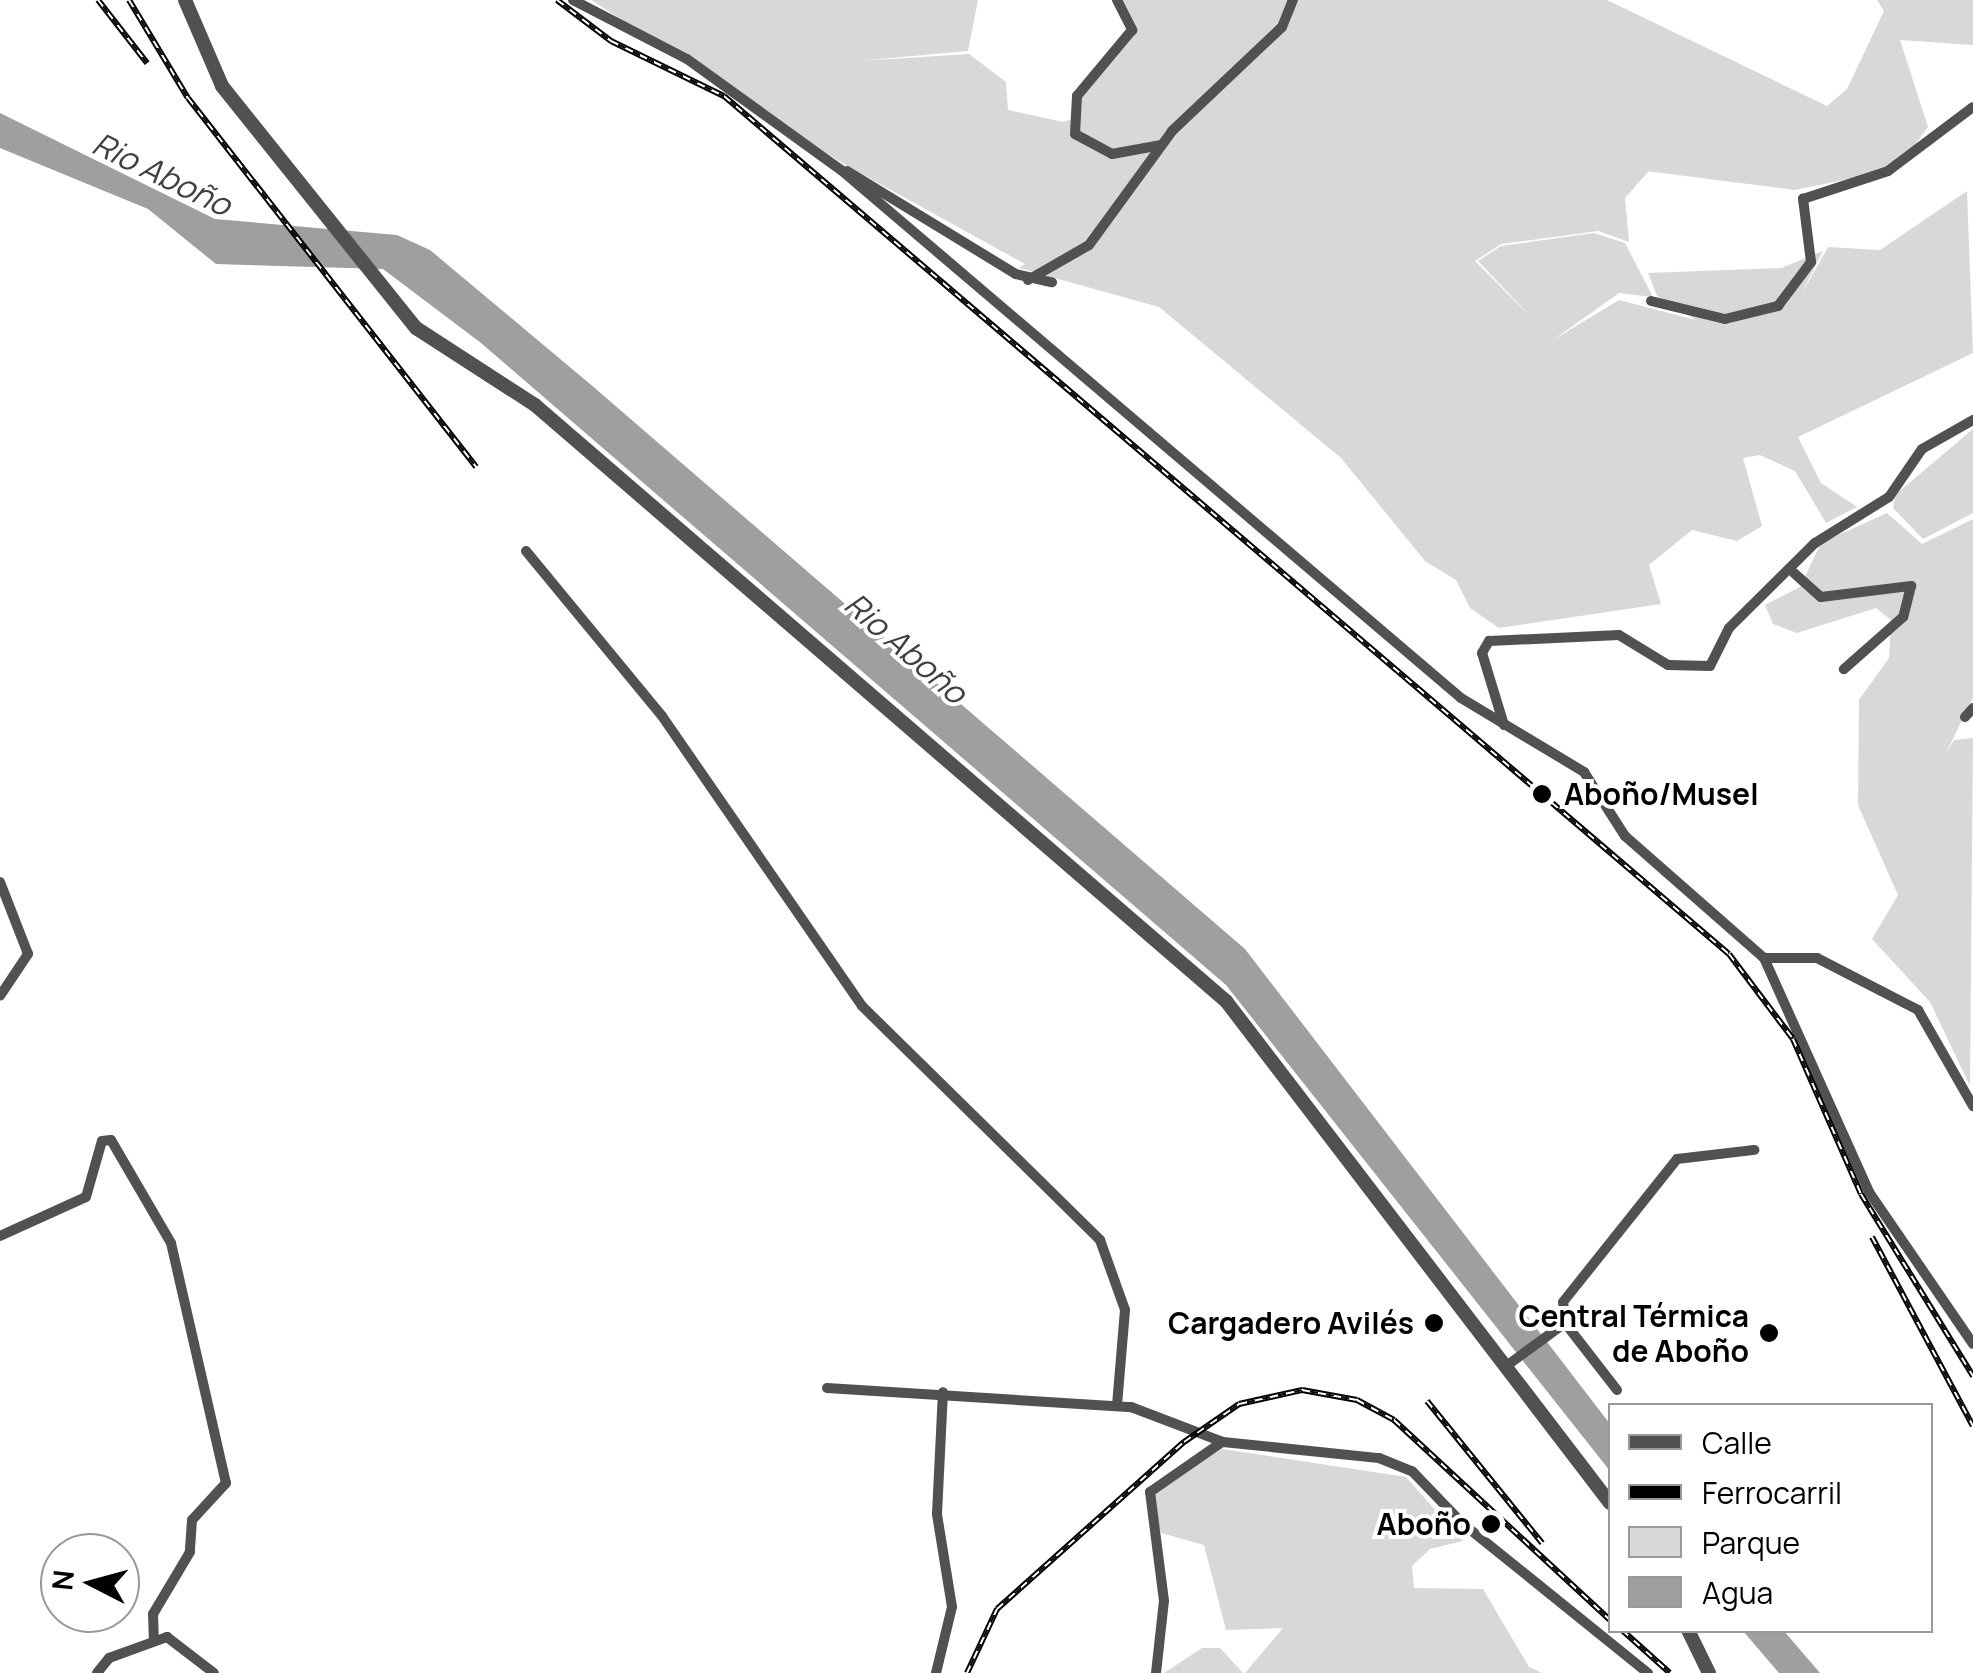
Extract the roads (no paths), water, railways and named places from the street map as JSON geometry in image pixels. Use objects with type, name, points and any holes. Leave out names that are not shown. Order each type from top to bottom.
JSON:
[{"type":"street","points":[[185,0],[222,86],[371,278],[416,328],[564,430],[1226,1001],[1512,1362],[1608,1499]]},
{"type":"street","points":[[573,0],[687,59],[841,170],[1504,725],[1584,772],[1625,836],[1764,958],[1870,1192],[1973,1344]]},
{"type":"street","points":[[1117,0],[1132,30],[1077,96],[1075,134],[1112,154],[1161,145]]},
{"type":"street","points":[[1028,280],[1089,244],[1161,145],[1282,27],[1293,0]]},
{"type":"street","points":[[1651,301],[1725,319],[1778,306],[1812,262],[1802,199],[1888,170],[1973,107]]},
{"type":"street","points":[[841,170],[1028,280],[1052,282]]},
{"type":"street","points":[[1504,725],[1482,653],[1488,641],[1619,636],[1690,670],[1710,666],[1729,628],[1794,572],[1815,544],[1888,496],[1922,449],[1973,420]]},
{"type":"street","points":[[526,551],[662,716],[862,1006],[1100,1240],[1126,1310],[1117,1406]]},
{"type":"street","points":[[1794,572],[1821,597],[1911,586],[1903,618],[1844,669]]},
{"type":"street","points":[[0,882],[28,954],[0,996]]},
{"type":"street","points":[[1764,958],[1817,958],[1920,1012],[1973,1106]]},
{"type":"street","points":[[0,1236],[86,1197],[102,1141],[111,1140],[171,1243],[226,1482],[192,1520],[190,1552],[153,1614],[154,1640]]},
{"type":"street","points":[[1617,1390],[1565,1323],[1563,1302],[1678,1159],[1754,1150]]},
{"type":"street","points":[[1512,1362],[1565,1323]]},
{"type":"street","points":[[827,1388],[943,1392],[1117,1406],[1223,1442],[1379,1458],[1412,1471],[1462,1522],[1648,1673]]},
{"type":"street","points":[[936,1673],[952,1607],[937,1514],[943,1392]]},
{"type":"street","points":[[1156,1673],[1164,1601],[1150,1492],[1223,1442]]},
{"type":"street","points":[[1689,1633],[1708,1673]]},
{"type":"street","points":[[96,1673],[108,1658],[167,1637],[214,1673]]},
{"type":"water","points":[[0,113],[215,219],[397,235],[430,250],[1245,949],[1608,1421],[1608,1468],[1226,985],[481,343],[383,269],[216,264],[148,209],[0,148]]},
{"type":"water","points":[[1745,1633],[1786,1633],[1820,1673],[1779,1673]]},
{"type":"railway","points":[[98,0],[147,63]]},
{"type":"railway","points":[[129,0],[188,98],[476,467]]},
{"type":"railway","points":[[557,0],[611,41],[724,96],[1729,954],[1793,1039],[1861,1194],[1973,1376]]},
{"type":"railway","points":[[1872,1237],[1973,1426]]},
{"type":"railway","points":[[967,1673],[997,1609],[1184,1442],[1239,1404],[1302,1390],[1357,1400],[1394,1420],[1608,1618]]},
{"type":"railway","points":[[1427,1401],[1542,1543]]},
{"type":"railway","points":[[1625,1633],[1670,1673]]},
{"type":"place","name":"Aboño/Musel","points":[[1542,794]]},
{"type":"place","name":"Cargadero Avilés","points":[[1434,1323]]},
{"type":"place","name":"Central Térmica de Aboño","points":[[1769,1333]]},
{"type":"place","name":"Aboño","points":[[1491,1524]]},
{"type":"water label","name":"Rio Aboño","points":[[162,174]]},
{"type":"water label","name":"Rio Aboño","points":[[906,648]]}]
